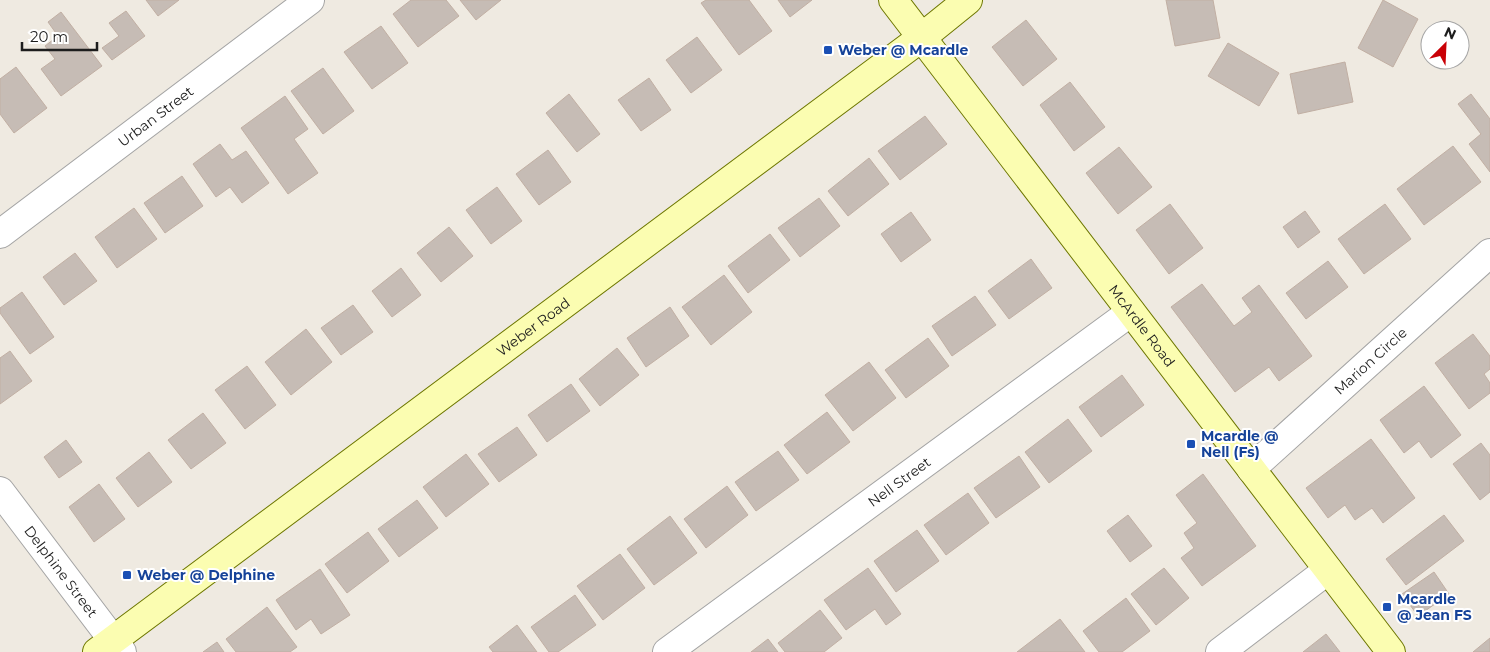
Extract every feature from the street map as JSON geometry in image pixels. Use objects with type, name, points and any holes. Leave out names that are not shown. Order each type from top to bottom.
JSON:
[{"type":"main road","name":"McArdle Road","points":[[893,0],[1391,652]]},
{"type":"main road","name":"Weber Road","points":[[111,648],[922,38],[968,0]]},
{"type":"street","name":"Urban Street","points":[[0,234],[310,0]]},
{"type":"street","name":"Marion Circle","points":[[1251,469],[1490,254]]},
{"type":"street","name":"Nell Street","points":[[667,652],[1131,312]]},
{"type":"street","name":"Delphine Street","points":[[0,491],[111,648]]},
{"type":"street","points":[[1220,652],[1328,570]]},
{"type":"building","points":[[146,0],[179,0],[158,16]]},
{"type":"building","points":[[411,0],[446,0],[459,16],[418,47],[393,14]]},
{"type":"building","points":[[460,0],[501,0],[476,20]]},
{"type":"building","points":[[706,0],[749,0],[772,31],[739,55],[701,3]]},
{"type":"building","points":[[778,0],[812,0],[790,17]]},
{"type":"building","points":[[1166,0],[1213,0],[1220,38],[1175,46]]},
{"type":"building","points":[[1383,0],[1418,19],[1393,67],[1358,48]]},
{"type":"building","points":[[126,11],[145,36],[112,60],[102,48],[119,36],[109,23]]},
{"type":"building","points":[[61,12],[102,66],[61,96],[41,69],[55,59],[45,46],[58,36],[48,22]]},
{"type":"building","points":[[1026,20],[1057,59],[1023,86],[992,47]]},
{"type":"building","points":[[381,26],[408,63],[372,89],[344,52]]},
{"type":"building","points":[[697,37],[722,70],[691,93],[666,60]]},
{"type":"building","points":[[1228,43],[1279,73],[1259,106],[1208,76]]},
{"type":"building","points":[[1345,62],[1353,102],[1298,114],[1290,74]]},
{"type":"building","points":[[16,67],[47,108],[14,133],[0,114],[0,79]]},
{"type":"building","points":[[323,68],[354,111],[323,134],[291,91]]},
{"type":"building","points":[[649,78],[671,110],[641,131],[618,100]]},
{"type":"building","points":[[1070,82],[1105,127],[1074,151],[1040,105]]},
{"type":"building","points":[[569,94],[600,134],[577,152],[546,113]]},
{"type":"building","points":[[1471,94],[1490,119],[1490,172],[1469,144],[1481,134],[1458,104]]},
{"type":"building","points":[[285,96],[308,129],[294,139],[318,173],[288,194],[241,128]]},
{"type":"building","points":[[925,116],[947,144],[900,180],[878,151]]},
{"type":"building","points":[[220,144],[232,160],[246,151],[269,183],[242,203],[230,187],[216,197],[193,164]]},
{"type":"building","points":[[1453,146],[1481,182],[1424,225],[1397,189]]},
{"type":"building","points":[[1119,147],[1152,187],[1118,214],[1086,173]]},
{"type":"building","points":[[548,150],[571,182],[539,205],[516,174]]},
{"type":"building","points":[[869,158],[889,184],[848,216],[828,191]]},
{"type":"building","points":[[182,176],[203,206],[165,233],[144,203]]},
{"type":"building","points":[[497,187],[522,221],[491,244],[466,210]]},
{"type":"building","points":[[819,198],[840,226],[800,257],[778,228]]},
{"type":"building","points":[[1170,204],[1203,248],[1169,274],[1136,230]]},
{"type":"building","points":[[1385,204],[1411,239],[1364,274],[1338,239]]},
{"type":"building","points":[[134,208],[157,239],[117,268],[95,237]]},
{"type":"building","points":[[1305,211],[1320,232],[1298,248],[1283,227]]},
{"type":"building","points":[[911,212],[931,240],[901,262],[881,234]]},
{"type":"building","points":[[449,227],[473,256],[441,282],[417,253]]},
{"type":"building","points":[[770,234],[790,260],[748,293],[728,266]]},
{"type":"building","points":[[75,253],[97,281],[64,305],[43,277]]},
{"type":"building","points":[[1031,259],[1052,288],[1009,319],[988,291]]},
{"type":"building","points":[[1328,261],[1348,287],[1306,319],[1286,293]]},
{"type":"building","points":[[401,268],[421,295],[392,317],[372,291]]},
{"type":"building","points":[[724,275],[752,312],[711,345],[682,307]]},
{"type":"building","points":[[1202,284],[1234,326],[1252,312],[1242,298],[1259,285],[1312,356],[1279,381],[1269,367],[1235,392],[1171,307]]},
{"type":"building","points":[[22,292],[54,337],[30,354],[0,313],[0,308]]},
{"type":"building","points":[[975,296],[996,325],[952,356],[932,326]]},
{"type":"building","points":[[353,305],[373,332],[341,355],[321,328]]},
{"type":"building","points":[[670,307],[689,336],[646,367],[627,338]]},
{"type":"building","points":[[306,329],[332,362],[291,395],[265,362]]},
{"type":"building","points":[[1473,334],[1490,356],[1490,369],[1484,374],[1490,383],[1490,393],[1469,409],[1435,363]]},
{"type":"building","points":[[928,338],[949,366],[906,398],[885,370]]},
{"type":"building","points":[[617,348],[639,375],[600,406],[579,379]]},
{"type":"building","points":[[10,351],[32,381],[0,404],[0,358]]},
{"type":"building","points":[[869,362],[896,398],[853,431],[825,395]]},
{"type":"building","points":[[247,366],[276,405],[245,429],[215,390]]},
{"type":"building","points":[[1122,375],[1144,405],[1101,437],[1079,407]]},
{"type":"building","points":[[571,384],[590,411],[547,442],[528,415]]},
{"type":"building","points":[[1424,386],[1461,435],[1431,458],[1419,441],[1404,453],[1380,420]]},
{"type":"building","points":[[827,412],[850,442],[807,474],[784,445]]},
{"type":"building","points":[[203,413],[226,443],[191,469],[168,440]]},
{"type":"building","points":[[1068,419],[1092,451],[1049,483],[1025,452]]},
{"type":"building","points":[[517,427],[537,455],[499,482],[478,454]]},
{"type":"building","points":[[1371,439],[1415,498],[1383,523],[1372,508],[1355,520],[1345,505],[1328,518],[1306,488]]},
{"type":"building","points":[[66,440],[82,462],[59,478],[44,457]]},
{"type":"building","points":[[1481,443],[1490,455],[1490,492],[1480,500],[1453,464]]},
{"type":"building","points":[[778,451],[799,480],[756,511],[735,482]]},
{"type":"building","points":[[149,452],[172,482],[138,507],[116,478]]},
{"type":"building","points":[[466,454],[489,484],[446,517],[423,487]]},
{"type":"building","points":[[1019,456],[1040,487],[996,518],[974,488]]},
{"type":"building","points":[[1203,474],[1256,546],[1202,586],[1181,558],[1194,548],[1184,533],[1197,523],[1176,495]]},
{"type":"building","points":[[99,484],[125,519],[94,542],[69,507]]},
{"type":"building","points":[[727,486],[748,515],[706,548],[684,519]]},
{"type":"building","points":[[968,493],[989,523],[946,555],[924,525]]},
{"type":"building","points":[[417,500],[438,528],[399,557],[378,529]]},
{"type":"building","points":[[1128,515],[1152,546],[1130,562],[1107,531]]},
{"type":"building","points":[[1444,515],[1464,541],[1406,585],[1386,559]]},
{"type":"building","points":[[670,516],[697,553],[654,585],[627,549]]},
{"type":"building","points":[[917,530],[939,561],[896,592],[874,561]]},
{"type":"building","points":[[368,532],[389,561],[347,593],[325,564]]},
{"type":"building","points":[[620,554],[645,588],[603,620],[577,586]]},
{"type":"building","points":[[868,568],[901,614],[886,625],[875,609],[846,630],[824,600]]},
{"type":"building","points":[[1164,568],[1189,598],[1156,625],[1131,594]]},
{"type":"building","points":[[320,569],[350,615],[321,634],[311,619],[296,630],[276,600]]},
{"type":"building","points":[[1434,572],[1449,594],[1418,616],[1402,594]]},
{"type":"building","points":[[575,595],[596,625],[558,652],[549,652],[531,627]]},
{"type":"building","points":[[1126,598],[1150,631],[1122,652],[1099,652],[1083,631]]},
{"type":"building","points":[[267,607],[297,647],[290,652],[236,652],[226,639]]},
{"type":"building","points":[[820,610],[842,638],[824,652],[785,652],[778,643]]},
{"type":"building","points":[[1060,619],[1085,652],[1017,652]]},
{"type":"building","points":[[517,625],[537,652],[493,652],[489,647]]},
{"type":"building","points":[[1326,634],[1340,652],[1303,652]]},
{"type":"building","points":[[1490,638],[1490,652],[1473,652]]},
{"type":"building","points":[[768,639],[778,652],[751,652]]},
{"type":"building","points":[[217,642],[224,652],[203,652]]},
{"type":"place","name":"Weber @ Mcardle","points":[[828,50]]},
{"type":"place","name":"Mcardle @ Nell (Fs)","points":[[1191,444]]},
{"type":"place","name":"Weber @ Delphine","points":[[127,575]]},
{"type":"place","name":"Mcardle @ Jean FS","points":[[1387,607]]}]
